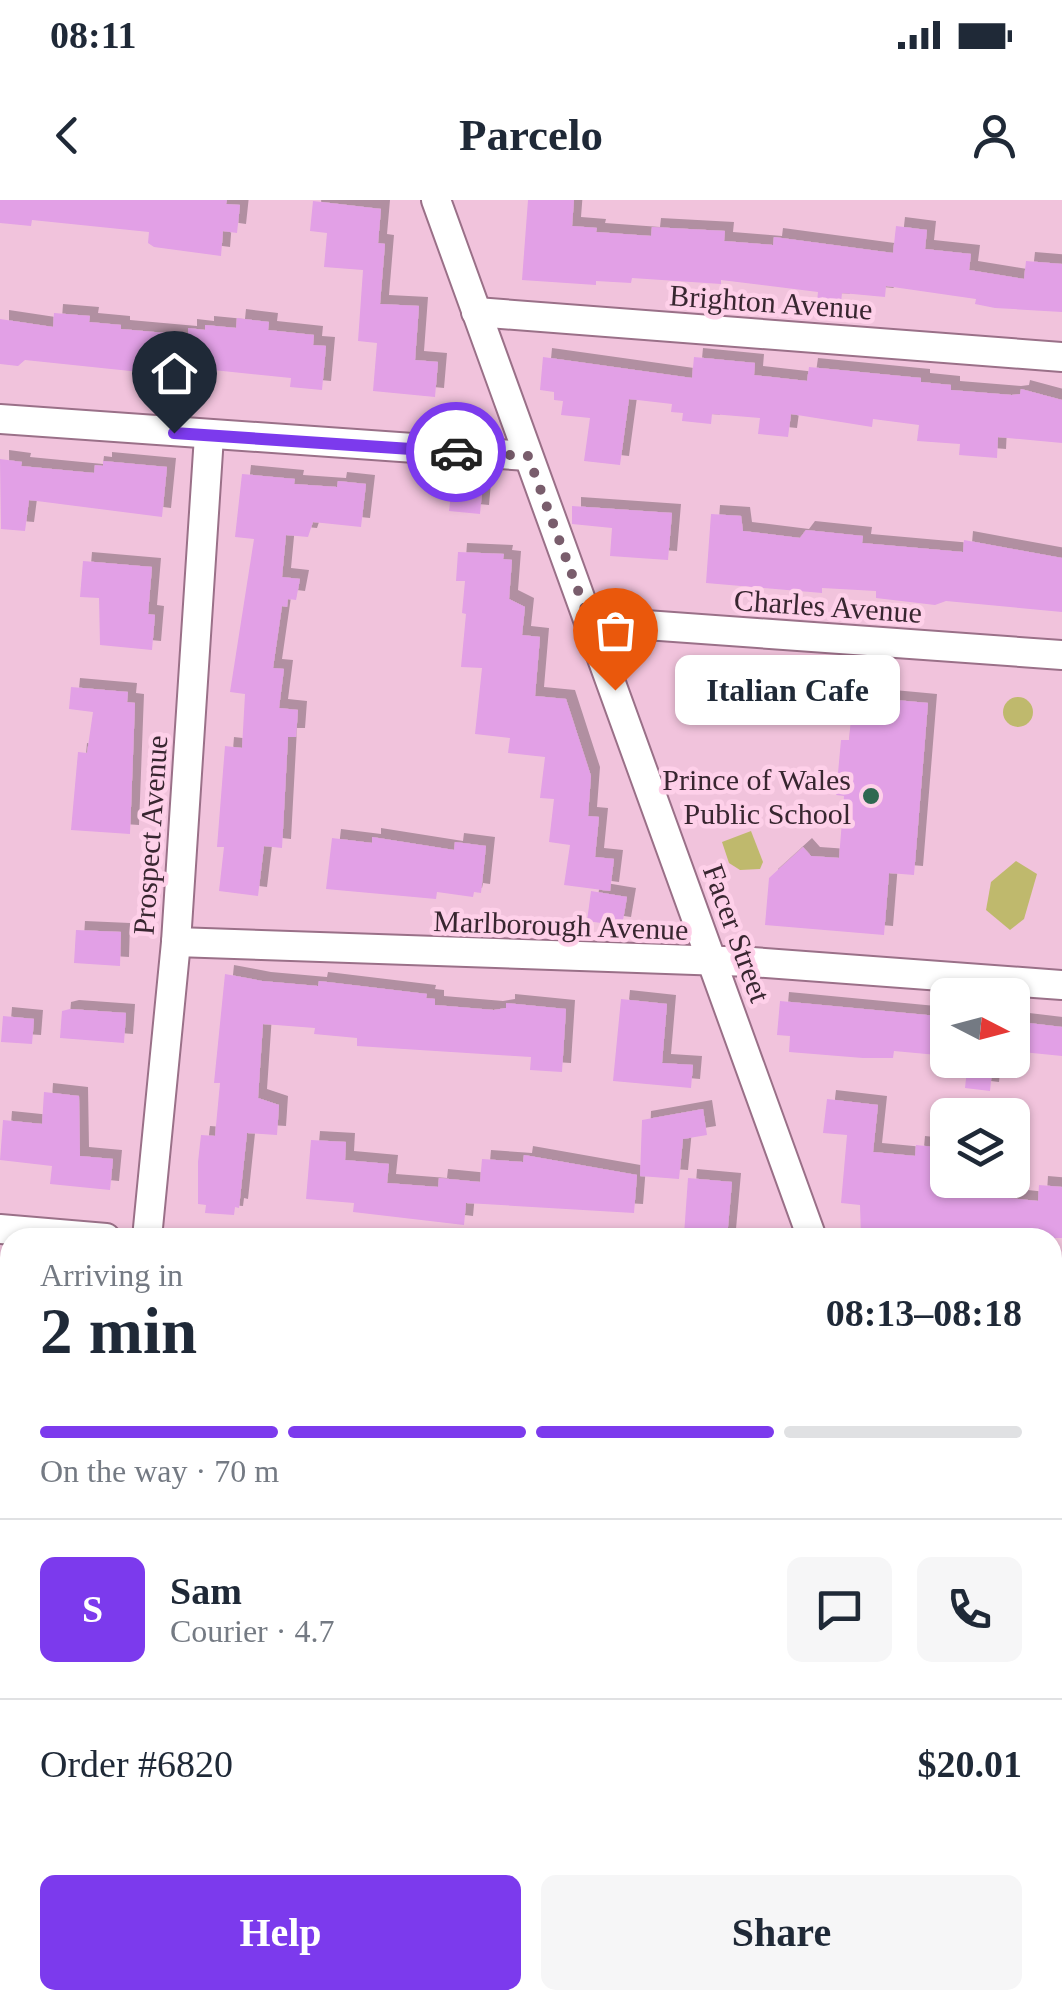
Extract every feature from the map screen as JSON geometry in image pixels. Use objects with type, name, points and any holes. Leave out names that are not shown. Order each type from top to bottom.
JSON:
[{"type":"street","name":"Facer Street","points":[[436,200],[808,1228]]},
{"type":"street","name":"Brighton Avenue","points":[[476,312],[1062,357]]},
{"type":"street","points":[[0,419],[528,456]]},
{"type":"street","name":"Prospect Avenue","points":[[147,1228],[176,942],[209,436]]},
{"type":"street","name":"Charles Avenue","points":[[590,621],[1062,655]]},
{"type":"street","name":"Marlborough Avenue","points":[[176,942],[714,964],[752,962],[1062,985]]},
{"type":"shaded area","points":[[1018,697],[1029,701],[1033,712],[1029,723],[1018,727],[1007,723],[1003,712],[1007,701]]},
{"type":"shaded area","points":[[751,831],[763,862],[760,869],[740,870],[729,863],[722,842]]},
{"type":"shaded area","points":[[1016,861],[1037,874],[1024,919],[1010,930],[986,910],[991,882]]},
{"type":"building","points":[[0,200],[227,200],[226,204],[240,205],[237,233],[223,231],[221,256],[154,247],[148,243],[149,232],[32,220],[31,226],[0,223]]},
{"type":"building","points":[[528,200],[574,200],[572,226],[597,228],[596,232],[651,236],[652,227],[725,231],[724,241],[773,245],[774,237],[893,253],[896,226],[927,230],[925,249],[971,254],[969,270],[1024,279],[1026,261],[1062,264],[1062,312],[995,308],[975,304],[976,299],[886,286],[885,297],[842,293],[841,303],[817,301],[818,292],[721,280],[721,284],[632,278],[631,283],[596,281],[596,285],[522,280]]},
{"type":"building","points":[[313,201],[381,209],[378,243],[385,244],[380,304],[419,306],[415,360],[438,362],[435,397],[373,391],[377,343],[358,341],[363,270],[324,267],[327,233],[310,231]]},
{"type":"building","points":[[54,313],[90,316],[89,322],[121,325],[121,329],[188,335],[188,328],[205,330],[205,325],[236,328],[237,318],[269,322],[268,330],[314,335],[313,345],[326,346],[322,390],[290,387],[291,378],[213,370],[207,376],[178,376],[25,360],[18,366],[0,364],[0,319],[53,327]]},
{"type":"building","points":[[543,357],[692,378],[694,357],[755,363],[754,375],[807,381],[809,367],[921,378],[921,382],[951,385],[951,390],[1012,395],[1020,394],[1021,389],[1062,400],[1062,443],[998,437],[997,458],[959,455],[960,444],[917,441],[919,425],[873,419],[872,427],[791,414],[788,437],[758,434],[760,418],[712,414],[711,424],[682,421],[683,413],[671,412],[672,404],[629,399],[620,465],[584,461],[590,418],[561,415],[563,401],[554,400],[554,392],[540,390]]},
{"type":"building","points":[[0,459],[22,462],[21,466],[94,473],[95,465],[103,466],[103,461],[167,467],[162,517],[29,500],[25,531],[1,529]]},
{"type":"building","points":[[242,474],[295,479],[294,484],[366,484],[361,527],[313,522],[308,537],[286,535],[282,577],[300,579],[296,600],[288,599],[287,607],[282,606],[273,668],[284,669],[279,708],[298,710],[296,737],[288,737],[282,848],[264,846],[258,896],[219,891],[224,847],[217,847],[225,746],[242,748],[245,694],[230,692],[254,539],[235,537]]},
{"type":"building","points":[[453,477],[483,480],[480,514],[449,511]]},
{"type":"building","points":[[572,506],[672,513],[668,560],[610,556],[612,528],[572,524]]},
{"type":"building","points":[[711,514],[741,516],[743,531],[800,538],[806,530],[863,536],[862,543],[963,552],[964,540],[1062,558],[1062,612],[946,601],[935,605],[876,598],[876,591],[822,588],[822,593],[706,583]]},
{"type":"building","points":[[458,552],[504,554],[503,559],[512,560],[509,599],[525,607],[522,635],[540,637],[535,696],[566,699],[591,776],[588,816],[599,817],[595,857],[614,859],[610,891],[564,885],[570,845],[549,842],[554,799],[540,798],[545,757],[508,753],[510,738],[475,734],[482,668],[461,667],[466,614],[462,613],[465,581],[456,581]]},
{"type":"building","points":[[83,561],[152,567],[148,614],[155,615],[152,650],[100,645],[99,598],[80,597]]},
{"type":"building","points":[[71,687],[128,692],[127,702],[135,703],[130,834],[71,830],[78,752],[87,753],[93,712],[69,709]]},
{"type":"building","points":[[853,696],[928,703],[914,875],[889,873],[884,935],[765,925],[769,878],[803,847],[811,856],[839,858],[844,796],[836,795],[841,740],[849,740]]},
{"type":"building","points":[[372,837],[454,850],[455,842],[486,846],[481,893],[474,892],[473,897],[437,892],[436,899],[326,889],[332,838],[372,843]]},
{"type":"building","points":[[591,891],[627,897],[622,926],[587,921]]},
{"type":"building","points":[[76,930],[121,932],[120,966],[74,963]]},
{"type":"building","points":[[225,974],[262,981],[318,986],[319,981],[427,994],[426,998],[435,999],[435,1005],[494,1010],[506,1008],[506,1003],[566,1009],[562,1072],[530,1070],[531,1057],[357,1046],[357,1038],[314,1034],[315,1028],[263,1024],[258,1098],[279,1105],[277,1135],[247,1133],[239,1208],[235,1207],[234,1215],[205,1213],[206,1205],[198,1204],[198,1162],[201,1135],[215,1136],[220,1083],[214,1083]]},
{"type":"building","points":[[621,999],[667,1004],[662,1063],[693,1065],[691,1088],[613,1081]]},
{"type":"building","points":[[780,1001],[930,1015],[930,1054],[894,1051],[893,1058],[863,1058],[789,1052],[790,1036],[777,1035]]},
{"type":"building","points":[[62,1011],[126,1013],[124,1043],[60,1038]]},
{"type":"building","points":[[3,1016],[34,1019],[32,1044],[1,1042]]},
{"type":"building","points":[[1030,1023],[1062,1027],[1062,1056],[1030,1053]]},
{"type":"building","points":[[966,1078],[991,1078],[990,1091],[965,1088]]},
{"type":"building","points":[[44,1092],[79,1096],[80,1156],[113,1159],[110,1190],[50,1184],[52,1166],[0,1160],[3,1120],[42,1124]]},
{"type":"building","points":[[827,1099],[878,1105],[873,1152],[915,1156],[916,1145],[930,1146],[930,1198],[1038,1201],[1039,1185],[1062,1187],[1062,1228],[861,1228],[860,1205],[841,1203],[847,1135],[823,1133]]},
{"type":"building","points":[[703,1109],[707,1135],[683,1139],[679,1179],[640,1176],[642,1120]]},
{"type":"building","points":[[311,1140],[346,1142],[345,1160],[389,1164],[387,1183],[438,1187],[439,1178],[480,1182],[482,1159],[523,1162],[524,1155],[637,1175],[634,1213],[466,1203],[464,1225],[353,1212],[354,1203],[306,1199]]},
{"type":"building","points":[[688,1178],[732,1182],[728,1228],[684,1228]]},
{"type":"way so far","points":[[456,452],[528,456],[615,690]]},
{"type":"place","name":"Italian Cafe","points":[[615,690]]},
{"type":"place","name":"Prince of Wales Public School","points":[[871,796]]},
{"type":"route","points":[[174,433],[456,452]]}]
